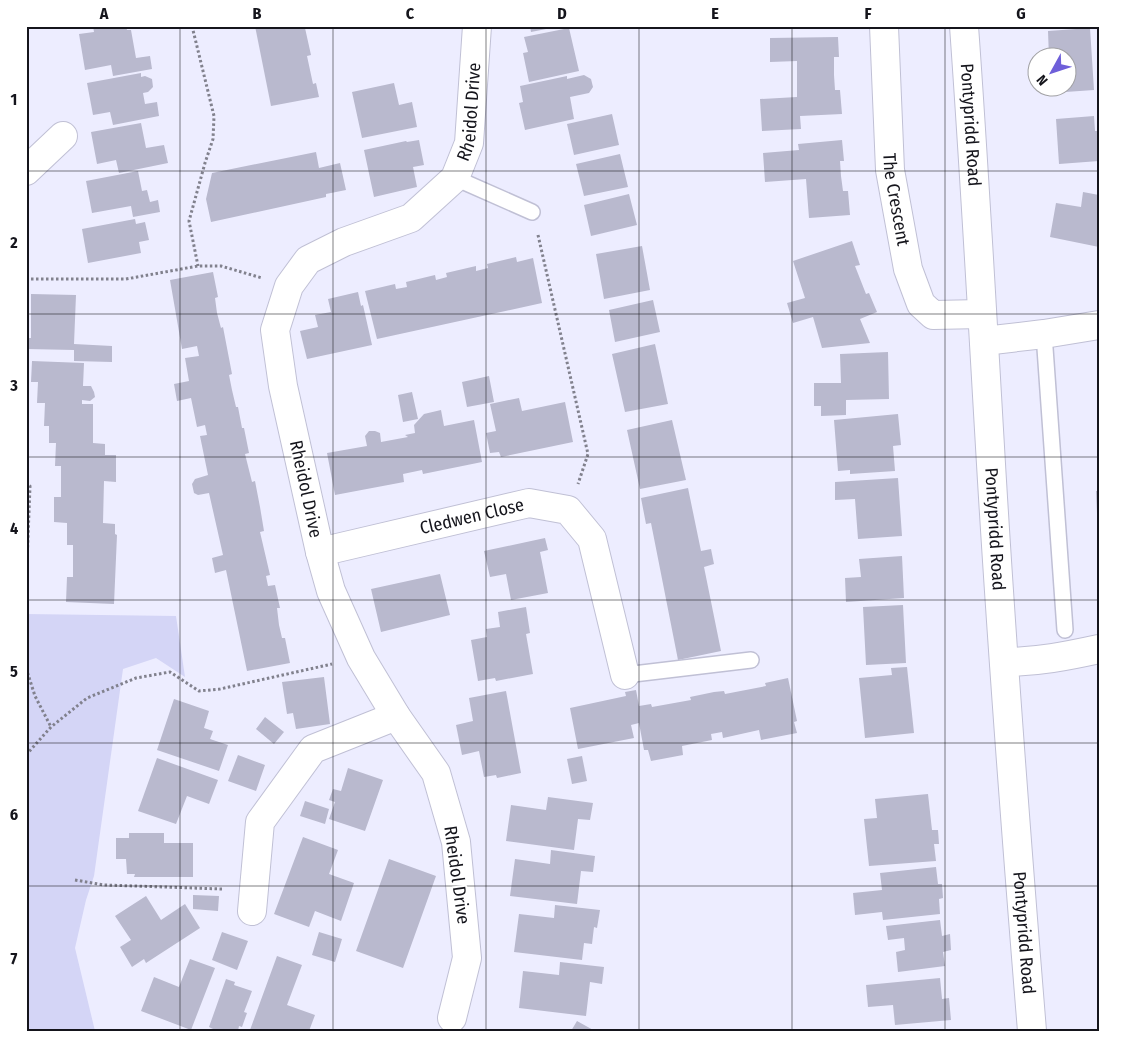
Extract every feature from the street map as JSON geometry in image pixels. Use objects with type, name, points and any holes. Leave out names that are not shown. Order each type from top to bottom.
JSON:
[{"type":"street","name":"Rheidol Drive","points":[[458,1024],[467,958],[456,842],[436,773],[396,716],[361,658],[331,591],[320,552],[283,386],[275,330],[289,286],[308,260],[344,242],[411,218],[454,178],[469,143],[477,26]]},
{"type":"street","name":"The Crescent","points":[[884,26],[890,170],[908,269],[921,304],[933,315],[982,314]]},
{"type":"street","name":"Pontypridd Road","points":[[964,26],[1004,662],[1032,1031]]},
{"type":"street","points":[[26,170],[63,136]]},
{"type":"street","points":[[984,341],[1099,325]]},
{"type":"street","name":"Cledwen Close","points":[[320,552],[528,503],[568,510]]},
{"type":"street","points":[[568,510],[592,539],[625,675]]},
{"type":"street","points":[[1004,662],[1047,660],[1099,649]]},
{"type":"street","points":[[253,900],[260,822],[313,749],[396,716]]},
{"type":"lane","points":[[454,178],[532,212]]},
{"type":"lane","points":[[1044,334],[1065,630]]},
{"type":"lane","points":[[625,675],[751,660]]},
{"type":"path","points":[[192,26],[214,116],[213,139],[190,221],[198,266]]},
{"type":"path","points":[[532,212],[588,454],[568,510]]},
{"type":"path","points":[[26,278],[126,279],[198,266],[221,266],[289,286]]},
{"type":"path","points":[[26,482],[30,486],[26,589]]},
{"type":"path","points":[[26,756],[52,727],[87,698],[136,678],[170,672],[199,691],[206,691],[361,658]]},
{"type":"path","points":[[26,668],[36,696],[52,727]]},
{"type":"path","points":[[75,880],[104,886],[253,900]]},
{"type":"shaded area","points":[[26,614],[176,616],[185,677],[156,658],[123,669],[94,876],[86,900],[75,948],[95,1031],[26,1031]]},
{"type":"building","points":[[93,26],[126,26],[127,30],[131,30],[136,58],[150,56],[152,69],[113,76],[111,65],[85,70],[79,34],[94,32]]},
{"type":"building","points":[[255,26],[301,26],[305,28],[311,55],[307,56],[313,84],[316,83],[319,97],[271,106]]},
{"type":"building","points":[[530,26],[556,26],[556,27],[531,32]]},
{"type":"building","points":[[569,28],[579,71],[529,82],[523,53],[528,52],[524,37]]},
{"type":"building","points":[[1090,28],[1094,90],[1078,91],[1078,48],[1049,48],[1048,31]]},
{"type":"building","points":[[838,37],[839,57],[834,57],[834,75],[835,90],[840,90],[842,114],[800,116],[801,129],[762,131],[760,99],[797,97],[797,61],[770,62],[770,38]]},
{"type":"building","points":[[141,73],[141,77],[145,76],[152,79],[153,87],[148,92],[143,93],[145,104],[157,102],[159,116],[113,125],[110,112],[93,115],[87,83]]},
{"type":"building","points":[[584,75],[591,79],[593,87],[589,93],[570,97],[574,119],[525,130],[519,103],[523,102],[520,86],[567,76],[567,79]]},
{"type":"building","points":[[394,83],[399,105],[412,102],[417,127],[362,138],[352,92]]},
{"type":"building","points":[[612,114],[619,145],[574,155],[567,124]]},
{"type":"building","points":[[1094,116],[1095,131],[1099,131],[1099,161],[1059,164],[1056,119]]},
{"type":"building","points":[[141,123],[146,148],[164,145],[168,163],[119,173],[116,160],[97,164],[91,132]]},
{"type":"building","points":[[419,140],[424,165],[413,167],[417,187],[374,197],[364,150]]},
{"type":"building","points":[[842,140],[844,161],[840,161],[841,176],[843,191],[848,191],[850,215],[809,218],[806,179],[765,182],[763,153],[799,150],[798,144]]},
{"type":"building","points":[[316,152],[319,168],[340,163],[346,190],[326,194],[326,197],[211,222],[206,199],[212,173]]},
{"type":"building","points":[[620,154],[628,187],[584,196],[576,164]]},
{"type":"building","points":[[138,171],[142,191],[147,190],[150,202],[158,200],[160,212],[133,217],[131,206],[92,213],[86,181]]},
{"type":"building","points":[[1083,192],[1099,195],[1099,247],[1050,237],[1056,203],[1081,207]]},
{"type":"building","points":[[629,194],[637,225],[591,236],[584,205]]},
{"type":"building","points":[[135,219],[136,224],[145,222],[149,240],[139,242],[141,253],[88,263],[82,229]]},
{"type":"building","points":[[852,241],[860,265],[855,266],[866,294],[869,293],[877,312],[860,319],[870,343],[822,348],[813,317],[793,323],[787,303],[805,298],[793,261]]},
{"type":"building","points":[[642,246],[650,290],[604,299],[596,254]]},
{"type":"building","points":[[516,257],[517,262],[533,258],[542,303],[377,339],[365,291],[395,284],[396,289],[407,287],[406,282],[435,275],[436,280],[447,277],[446,273],[476,266],[476,271],[488,268],[487,264]]},
{"type":"building","points":[[213,272],[218,297],[215,298],[217,313],[221,328],[223,327],[232,374],[229,375],[236,407],[238,407],[242,428],[244,428],[249,453],[245,454],[252,482],[255,481],[260,507],[264,531],[260,532],[270,575],[266,576],[268,586],[275,585],[280,608],[277,608],[279,625],[282,638],[285,638],[290,663],[247,671],[226,570],[215,573],[212,558],[223,555],[209,493],[198,495],[194,493],[192,484],[195,479],[208,475],[200,436],[207,435],[205,425],[197,427],[191,398],[177,401],[174,384],[189,381],[185,358],[199,356],[197,346],[182,349],[170,280]]},
{"type":"building","points":[[358,292],[361,306],[363,305],[372,345],[307,359],[300,331],[318,327],[315,315],[331,312],[328,299]]},
{"type":"building","points":[[31,294],[76,295],[74,344],[112,346],[112,362],[74,361],[74,350],[27,349],[28,338],[31,338]]},
{"type":"building","points":[[653,300],[660,332],[615,342],[609,310]]},
{"type":"building","points":[[655,344],[668,404],[625,412],[612,354]]},
{"type":"building","points":[[888,352],[889,399],[846,400],[846,415],[821,416],[821,406],[814,406],[814,383],[841,383],[840,354]]},
{"type":"building","points":[[32,361],[84,363],[83,386],[91,386],[95,397],[90,401],[82,400],[82,404],[93,404],[93,443],[105,444],[105,455],[116,455],[116,482],[104,481],[103,523],[115,524],[115,534],[117,535],[114,604],[66,602],[67,577],[73,577],[73,545],[67,545],[67,523],[54,522],[54,497],[61,497],[61,466],[55,466],[56,443],[49,443],[49,426],[44,426],[45,403],[37,403],[38,382],[31,382]]},
{"type":"building","points":[[489,376],[494,402],[467,407],[462,382]]},
{"type":"building","points":[[412,392],[418,419],[403,422],[398,395]]},
{"type":"building","points":[[519,398],[522,411],[565,402],[573,442],[501,457],[499,452],[490,453],[486,433],[496,431],[490,404]]},
{"type":"building","points":[[441,410],[444,426],[474,420],[482,462],[423,474],[422,470],[403,474],[404,482],[335,495],[327,453],[367,446],[365,436],[369,431],[380,433],[381,442],[408,437],[405,435],[415,433],[414,425],[424,414]]},
{"type":"building","points":[[898,414],[901,445],[893,446],[895,471],[850,474],[850,470],[838,471],[834,420]]},
{"type":"building","points":[[672,420],[686,480],[640,489],[627,430]]},
{"type":"building","points":[[898,478],[902,536],[858,539],[855,499],[835,500],[835,482]]},
{"type":"building","points":[[688,488],[701,551],[711,549],[714,564],[704,567],[721,651],[678,660],[651,523],[646,524],[641,498]]},
{"type":"building","points":[[1096,491],[1099,491],[1099,513],[1097,513]]},
{"type":"building","points":[[545,538],[548,550],[540,552],[548,593],[511,600],[506,574],[490,577],[484,551]]},
{"type":"building","points":[[902,556],[904,598],[846,602],[845,578],[861,577],[859,559]]},
{"type":"building","points":[[440,574],[450,615],[381,632],[371,589]]},
{"type":"building","points":[[903,605],[906,663],[866,665],[863,607]]},
{"type":"building","points":[[526,607],[530,633],[526,634],[533,674],[496,681],[495,678],[478,681],[471,640],[487,637],[486,629],[500,627],[498,612]]},
{"type":"building","points":[[907,667],[914,733],[865,738],[859,678],[892,675],[891,668]]},
{"type":"building","points":[[324,677],[330,724],[296,729],[293,713],[287,714],[282,682]]},
{"type":"building","points":[[788,678],[797,721],[794,722],[797,733],[761,740],[759,730],[723,738],[722,732],[711,734],[712,740],[682,746],[683,755],[651,761],[648,750],[644,750],[639,723],[631,725],[634,738],[578,749],[570,708],[626,696],[625,692],[636,690],[639,706],[651,704],[652,707],[691,700],[690,697],[714,692],[724,691],[725,694],[766,686],[765,683]]},
{"type":"building","points":[[506,691],[521,773],[497,778],[496,775],[484,777],[479,751],[462,755],[456,725],[473,721],[469,698]]},
{"type":"building","points":[[174,699],[209,711],[204,728],[213,731],[210,739],[228,745],[219,771],[157,750]]},
{"type":"building","points":[[265,717],[284,732],[274,744],[256,729]]},
{"type":"building","points":[[238,755],[265,765],[256,791],[228,781]]},
{"type":"building","points":[[582,756],[587,781],[572,784],[567,759]]},
{"type":"building","points":[[157,758],[218,780],[209,804],[187,796],[176,824],[138,811]]},
{"type":"building","points":[[348,768],[383,780],[365,831],[329,819],[335,802],[329,800],[333,789],[341,791]]},
{"type":"building","points":[[928,794],[932,830],[938,830],[939,844],[934,844],[936,861],[869,866],[864,819],[877,818],[875,799]]},
{"type":"building","points":[[548,797],[593,803],[590,820],[578,819],[574,850],[506,841],[511,805],[546,810]]},
{"type":"building","points":[[305,801],[329,809],[325,824],[300,816]]},
{"type":"building","points":[[129,833],[164,833],[164,843],[193,843],[193,877],[134,877],[135,874],[127,874],[126,859],[116,859],[116,838],[129,838]]},
{"type":"building","points":[[303,837],[338,850],[329,874],[354,883],[341,921],[315,911],[309,927],[274,914]]},
{"type":"building","points":[[551,850],[595,856],[593,872],[581,871],[577,904],[510,896],[515,859],[550,864]]},
{"type":"building","points":[[389,859],[436,876],[403,968],[356,951]]},
{"type":"building","points":[[936,867],[938,884],[942,884],[943,898],[939,899],[940,914],[883,920],[882,912],[855,915],[853,893],[882,890],[880,873]]},
{"type":"building","points":[[193,895],[219,896],[218,911],[193,909]]},
{"type":"building","points":[[146,896],[161,920],[185,904],[200,928],[146,963],[144,959],[132,967],[120,947],[131,940],[115,916]]},
{"type":"building","points":[[555,905],[600,910],[597,928],[594,927],[592,944],[584,943],[582,960],[514,952],[519,914],[554,918]]},
{"type":"building","points":[[940,920],[942,936],[950,934],[951,950],[943,952],[945,966],[898,972],[896,952],[905,950],[904,938],[888,940],[886,926]]},
{"type":"building","points":[[222,932],[248,941],[237,970],[212,960]]},
{"type":"building","points":[[319,932],[342,939],[335,962],[312,955]]},
{"type":"building","points":[[277,956],[302,965],[287,1005],[315,1015],[309,1031],[250,1030]]},
{"type":"building","points":[[190,959],[215,968],[191,1030],[141,1011],[154,977],[179,987]]},
{"type":"building","points":[[560,962],[604,967],[602,984],[590,982],[586,1016],[519,1008],[523,971],[559,975]]},
{"type":"building","points":[[940,978],[942,999],[949,998],[951,1020],[895,1025],[893,1005],[868,1007],[866,985]]},
{"type":"building","points":[[226,979],[235,982],[234,985],[252,991],[244,1012],[247,1013],[242,1027],[239,1026],[238,1031],[215,1031],[209,1027]]},
{"type":"building","points":[[577,1021],[595,1031],[571,1031]]}]
